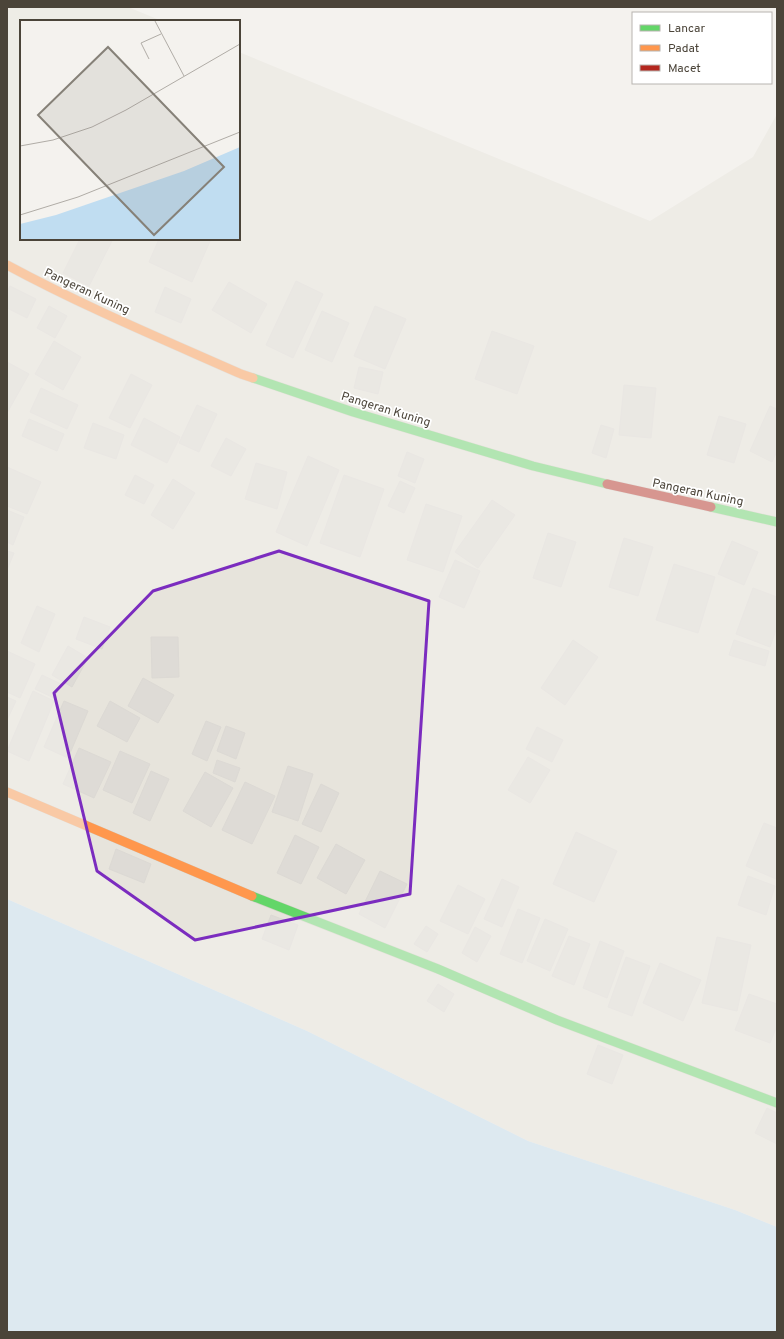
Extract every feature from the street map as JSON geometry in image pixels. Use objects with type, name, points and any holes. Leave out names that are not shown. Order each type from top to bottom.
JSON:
[{"type":"street","name":"Pangeran Kuning","points":[[7,265],[86,306],[241,374],[353,412],[533,466],[777,522]]},
{"type":"street","points":[[7,792],[283,908],[438,969],[557,1020],[647,1056],[777,1102]]},
{"type":"highlighted area","points":[[279,551],[429,601],[410,894],[195,940],[97,871],[54,693],[153,591]]},
{"type":"shaded area","points":[[7,7],[128,7],[160,20],[20,20],[20,240],[240,240],[240,52],[650,221],[753,157],[777,114],[777,1227],[735,1210],[528,1141],[307,1031],[7,899]]},
{"type":"water","points":[[7,899],[307,1031],[528,1141],[735,1210],[777,1227],[777,1332],[7,1332]]},
{"type":"building","points":[[80,240],[112,240],[89,286],[63,273]]},
{"type":"building","points":[[159,240],[211,240],[192,282],[149,262]]},
{"type":"building","points":[[296,281],[323,294],[293,358],[266,345]]},
{"type":"building","points":[[229,282],[267,304],[251,333],[212,310]]},
{"type":"building","points":[[10,286],[36,299],[27,318],[7,308],[7,292]]},
{"type":"building","points":[[165,287],[191,299],[181,323],[155,312]]},
{"type":"building","points":[[49,306],[67,316],[55,338],[37,328]]},
{"type":"building","points":[[375,306],[406,319],[385,369],[354,356]]},
{"type":"building","points":[[322,311],[349,323],[332,362],[305,350]]},
{"type":"building","points":[[492,331],[534,346],[517,394],[475,379]]},
{"type":"building","points":[[54,341],[81,357],[63,390],[35,374]]},
{"type":"building","points":[[7,362],[29,374],[7,413]]},
{"type":"building","points":[[359,367],[383,372],[378,394],[354,388]]},
{"type":"building","points":[[131,374],[152,385],[130,428],[109,418]]},
{"type":"building","points":[[624,385],[656,388],[651,438],[619,435]]},
{"type":"building","points":[[41,388],[78,405],[67,429],[30,412]]},
{"type":"building","points":[[197,405],[217,414],[199,452],[179,443]]},
{"type":"building","points":[[770,406],[777,409],[777,451],[772,462],[750,451]]},
{"type":"building","points":[[719,416],[746,424],[734,463],[707,455]]},
{"type":"building","points":[[144,418],[180,437],[167,463],[131,445]]},
{"type":"building","points":[[29,419],[64,434],[57,451],[22,436]]},
{"type":"building","points":[[93,423],[124,435],[116,459],[84,448]]},
{"type":"building","points":[[601,425],[614,429],[606,458],[592,453]]},
{"type":"building","points":[[226,438],[246,449],[231,476],[211,466]]},
{"type":"building","points":[[407,452],[424,459],[415,483],[398,476]]},
{"type":"building","points":[[308,456],[339,470],[307,546],[276,532]]},
{"type":"building","points":[[256,463],[287,472],[277,509],[245,499]]},
{"type":"building","points":[[7,467],[41,482],[27,514],[7,506]]},
{"type":"building","points":[[135,475],[154,485],[144,504],[125,495]]},
{"type":"building","points":[[344,475],[384,489],[360,557],[320,543]]},
{"type":"building","points":[[173,479],[195,493],[173,529],[151,515]]},
{"type":"building","points":[[400,481],[415,488],[404,513],[388,506]]},
{"type":"building","points":[[492,500],[515,515],[478,568],[455,552]]},
{"type":"building","points":[[426,504],[462,516],[443,572],[407,560]]},
{"type":"building","points":[[7,510],[24,517],[13,545],[7,542]]},
{"type":"building","points":[[548,533],[576,542],[561,587],[533,578]]},
{"type":"building","points":[[624,538],[653,547],[638,596],[609,587]]},
{"type":"building","points":[[732,541],[758,552],[744,585],[718,574]]},
{"type":"building","points":[[7,551],[14,553],[7,570]]},
{"type":"building","points":[[455,560],[480,571],[464,608],[439,597]]},
{"type":"building","points":[[674,564],[715,577],[698,633],[656,620]]},
{"type":"building","points":[[753,588],[777,597],[777,627],[770,647],[736,634]]},
{"type":"building","points":[[37,606],[55,614],[39,652],[21,643]]},
{"type":"building","points":[[84,617],[110,627],[102,649],[76,639]]},
{"type":"building","points":[[151,637],[178,637],[179,677],[152,678]]},
{"type":"building","points":[[573,640],[598,657],[565,705],[541,688]]},
{"type":"building","points":[[734,640],[769,651],[765,666],[729,655]]},
{"type":"building","points":[[68,646],[88,658],[72,687],[52,675]]},
{"type":"building","points":[[7,651],[35,664],[20,698],[7,692]]},
{"type":"building","points":[[42,675],[61,684],[54,698],[35,689]]},
{"type":"building","points":[[143,678],[174,695],[158,723],[128,706]]},
{"type":"building","points":[[33,691],[54,701],[29,761],[7,751]]},
{"type":"building","points":[[7,697],[16,701],[7,720]]},
{"type":"building","points":[[64,701],[88,711],[68,758],[44,747]]},
{"type":"building","points":[[110,701],[140,718],[127,742],[97,726]]},
{"type":"building","points":[[206,721],[221,727],[207,761],[192,754]]},
{"type":"building","points":[[226,726],[245,733],[236,759],[217,751]]},
{"type":"building","points":[[537,727],[563,740],[552,762],[526,749]]},
{"type":"building","points":[[79,748],[111,762],[94,798],[63,784]]},
{"type":"building","points":[[120,751],[150,764],[132,803],[103,790]]},
{"type":"building","points":[[528,757],[550,770],[530,803],[508,790]]},
{"type":"building","points":[[217,760],[240,768],[235,782],[213,773]]},
{"type":"building","points":[[288,766],[313,774],[298,821],[272,812]]},
{"type":"building","points":[[151,771],[169,779],[150,821],[133,813]]},
{"type":"building","points":[[205,772],[233,788],[211,827],[183,811]]},
{"type":"building","points":[[245,782],[275,796],[252,844],[222,830]]},
{"type":"building","points":[[321,784],[339,793],[321,832],[302,824]]},
{"type":"building","points":[[764,823],[777,828],[776,879],[746,866]]},
{"type":"building","points":[[576,832],[617,851],[594,902],[553,884]]},
{"type":"building","points":[[295,835],[319,847],[301,884],[277,873]]},
{"type":"building","points":[[336,844],[365,860],[346,894],[317,878]]},
{"type":"building","points":[[116,849],[151,864],[144,883],[109,869]]},
{"type":"building","points":[[380,871],[407,884],[385,928],[359,914]]},
{"type":"building","points":[[748,876],[775,886],[766,915],[738,905]]},
{"type":"building","points":[[502,879],[519,887],[502,927],[484,919]]},
{"type":"building","points":[[458,885],[485,899],[468,934],[440,921]]},
{"type":"building","points":[[518,909],[540,918],[522,963],[500,954]]},
{"type":"building","points":[[271,915],[298,925],[289,950],[262,939]]},
{"type":"building","points":[[545,919],[568,929],[550,971],[527,961]]},
{"type":"building","points":[[426,926],[438,934],[427,952],[414,944]]},
{"type":"building","points":[[475,927],[491,936],[477,962],[462,953]]},
{"type":"building","points":[[569,936],[590,944],[574,985],[552,976]]},
{"type":"building","points":[[717,937],[751,945],[737,1011],[702,1003]]},
{"type":"building","points":[[600,941],[624,951],[607,998],[583,988]]},
{"type":"building","points":[[626,957],[650,966],[632,1016],[608,1007]]},
{"type":"building","points":[[660,963],[701,980],[683,1021],[643,1003]]},
{"type":"building","points":[[438,984],[454,994],[444,1012],[427,1001]]},
{"type":"building","points":[[749,994],[777,1004],[777,1026],[770,1043],[735,1030]]},
{"type":"building","points":[[598,1045],[623,1055],[612,1084],[587,1074]]},
{"type":"building","points":[[767,1108],[777,1113],[777,1144],[755,1133]]},
{"type":"traffic: fast","points":[[253,378],[353,412],[533,466],[607,484]]},
{"type":"traffic: fast","points":[[711,507],[777,522]]},
{"type":"traffic: fast","points":[[252,896],[438,969],[557,1020],[777,1103]]},
{"type":"traffic: slow","points":[[7,265],[123,322],[253,378]]},
{"type":"traffic: slow","points":[[7,792],[252,896]]},
{"type":"traffic: jam","points":[[607,484],[711,507]]}]
